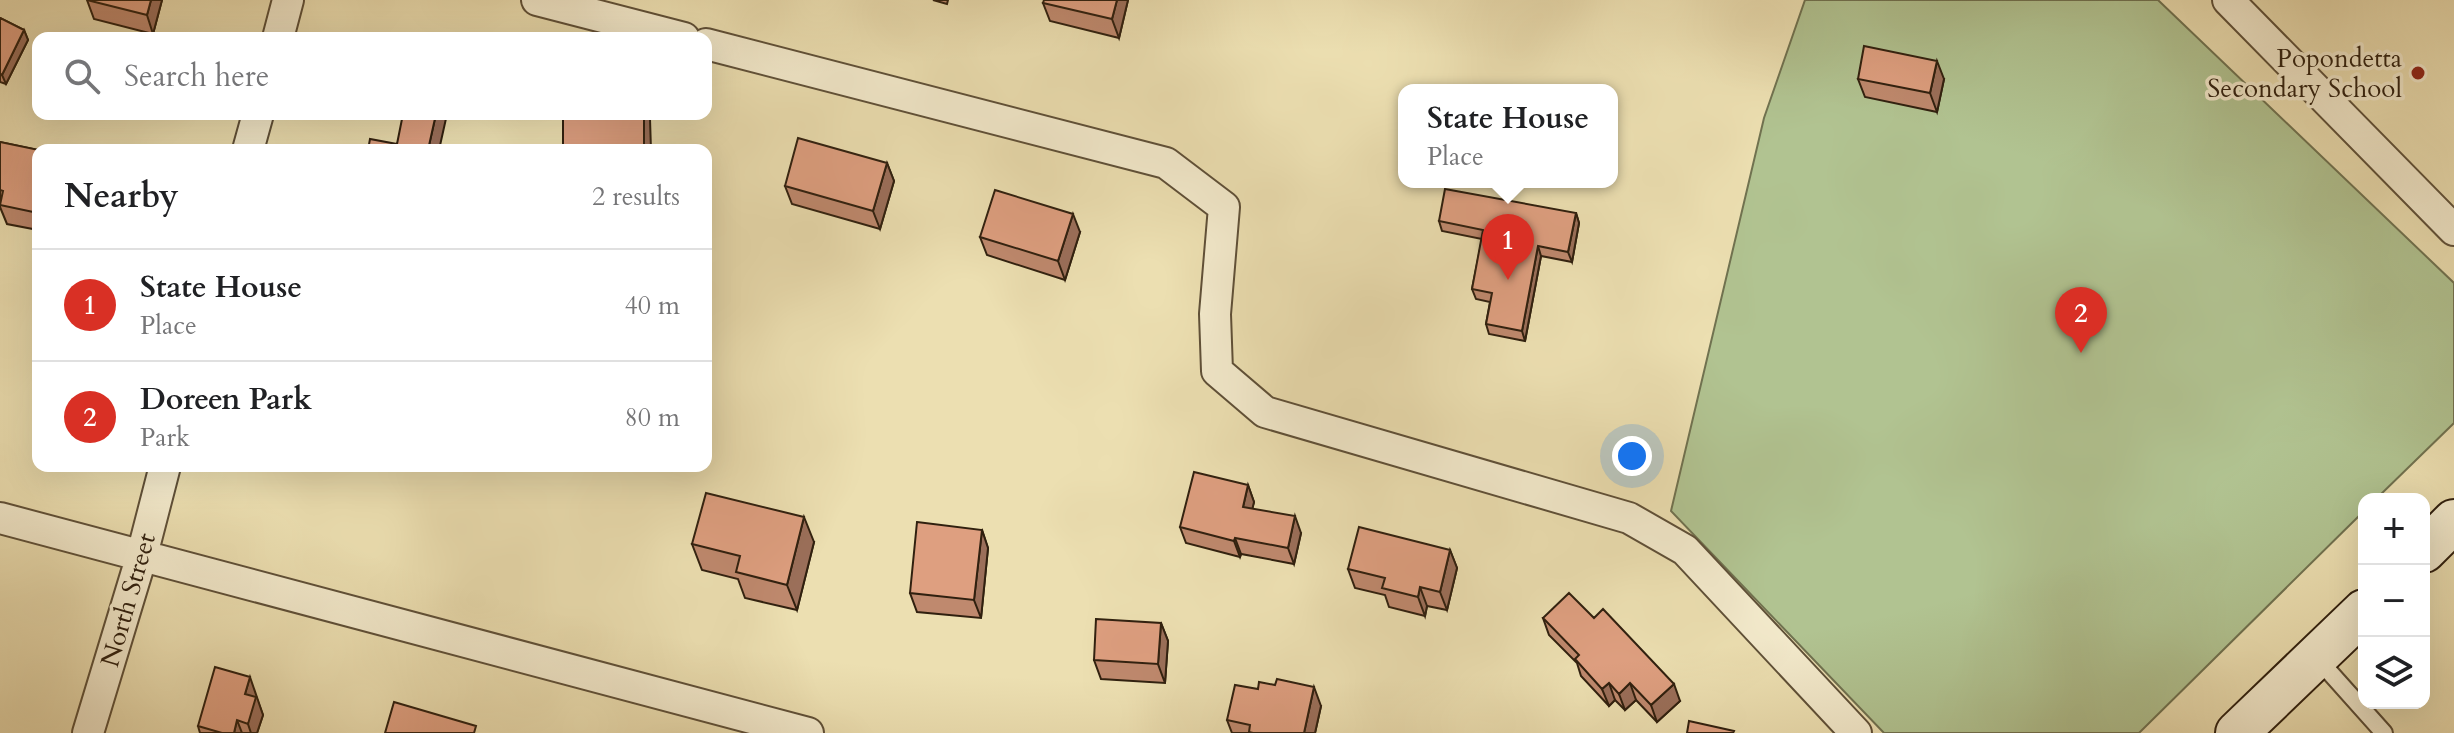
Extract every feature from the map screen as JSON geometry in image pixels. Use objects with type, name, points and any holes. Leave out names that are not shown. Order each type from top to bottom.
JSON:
[{"type":"main road","points":[[2430,545],[2454,521]]},
{"type":"main road","points":[[2237,733],[2358,617]]},
{"type":"street","points":[[280,32],[288,0]]},
{"type":"street","points":[[537,0],[661,32]]},
{"type":"street","points":[[2228,0],[2454,230]]},
{"type":"street","points":[[712,46],[1166,163],[1224,207],[1215,314],[1217,371],[1265,412],[1629,518],[1685,550],[1856,733]]},
{"type":"street","points":[[250,144],[256,120]]},
{"type":"street","name":"North Street","points":[[88,733],[142,555],[163,472]]},
{"type":"street","points":[[0,518],[808,733]]},
{"type":"lane","points":[[2317,658],[2384,733]]},
{"type":"green space","points":[[1805,0],[2158,0],[2454,283],[2454,423],[2382,493],[2358,493],[2358,517],[2139,733],[1884,733],[1671,511],[1764,118]]},
{"type":"building","points":[[87,0],[151,0],[147,15]]},
{"type":"building","points":[[1044,0],[1117,0],[1112,19],[1043,3]]},
{"type":"building","points":[[0,18],[24,30],[2,75],[0,74]]},
{"type":"building","points":[[1864,46],[1937,61],[1930,93],[1858,79]]},
{"type":"building","points":[[402,120],[435,120],[429,144],[397,144]]},
{"type":"building","points":[[563,120],[644,120],[644,144],[563,144]]},
{"type":"building","points":[[798,138],[887,163],[873,211],[785,186]]},
{"type":"building","points":[[370,139],[397,144],[369,144]]},
{"type":"building","points":[[0,142],[32,149],[32,212],[0,205],[3,191],[0,190]]},
{"type":"building","points":[[1445,189],[1576,213],[1568,252],[1538,246],[1522,331],[1486,324],[1492,293],[1472,289],[1483,230],[1439,221]]},
{"type":"building","points":[[995,190],[1073,214],[1058,261],[980,237]]},
{"type":"building","points":[[1194,472],[1248,485],[1243,507],[1295,516],[1288,548],[1235,538],[1234,541],[1180,527]]},
{"type":"building","points":[[706,493],[804,517],[787,585],[736,572],[740,556],[692,544]]},
{"type":"building","points":[[917,522],[982,530],[974,600],[910,593]]},
{"type":"building","points":[[1359,527],[1450,550],[1440,592],[1420,587],[1418,597],[1382,588],[1385,578],[1348,569]]},
{"type":"building","points":[[1569,593],[1594,618],[1603,609],[1674,684],[1651,705],[1630,683],[1619,694],[1609,683],[1602,689],[1575,659],[1579,655],[1543,618]]},
{"type":"building","points":[[1096,619],[1161,623],[1158,664],[1094,660]]},
{"type":"building","points":[[215,667],[250,677],[245,694],[256,697],[248,724],[237,720],[234,733],[198,726]]},
{"type":"building","points":[[1277,679],[1314,687],[1304,733],[1253,733],[1249,732],[1250,725],[1227,720],[1235,685],[1258,689],[1259,682],[1275,685]]},
{"type":"building","points":[[394,702],[476,726],[474,733],[385,733]]},
{"type":"building","points":[[1689,721],[1734,731],[1687,733]]},
{"type":"place","name":"Popondetta Secondary School","points":[[2418,73]]},
{"type":"place","name":"State House","points":[[1508,280]]},
{"type":"place","name":"Doreen Park","points":[[2081,353]]}]
